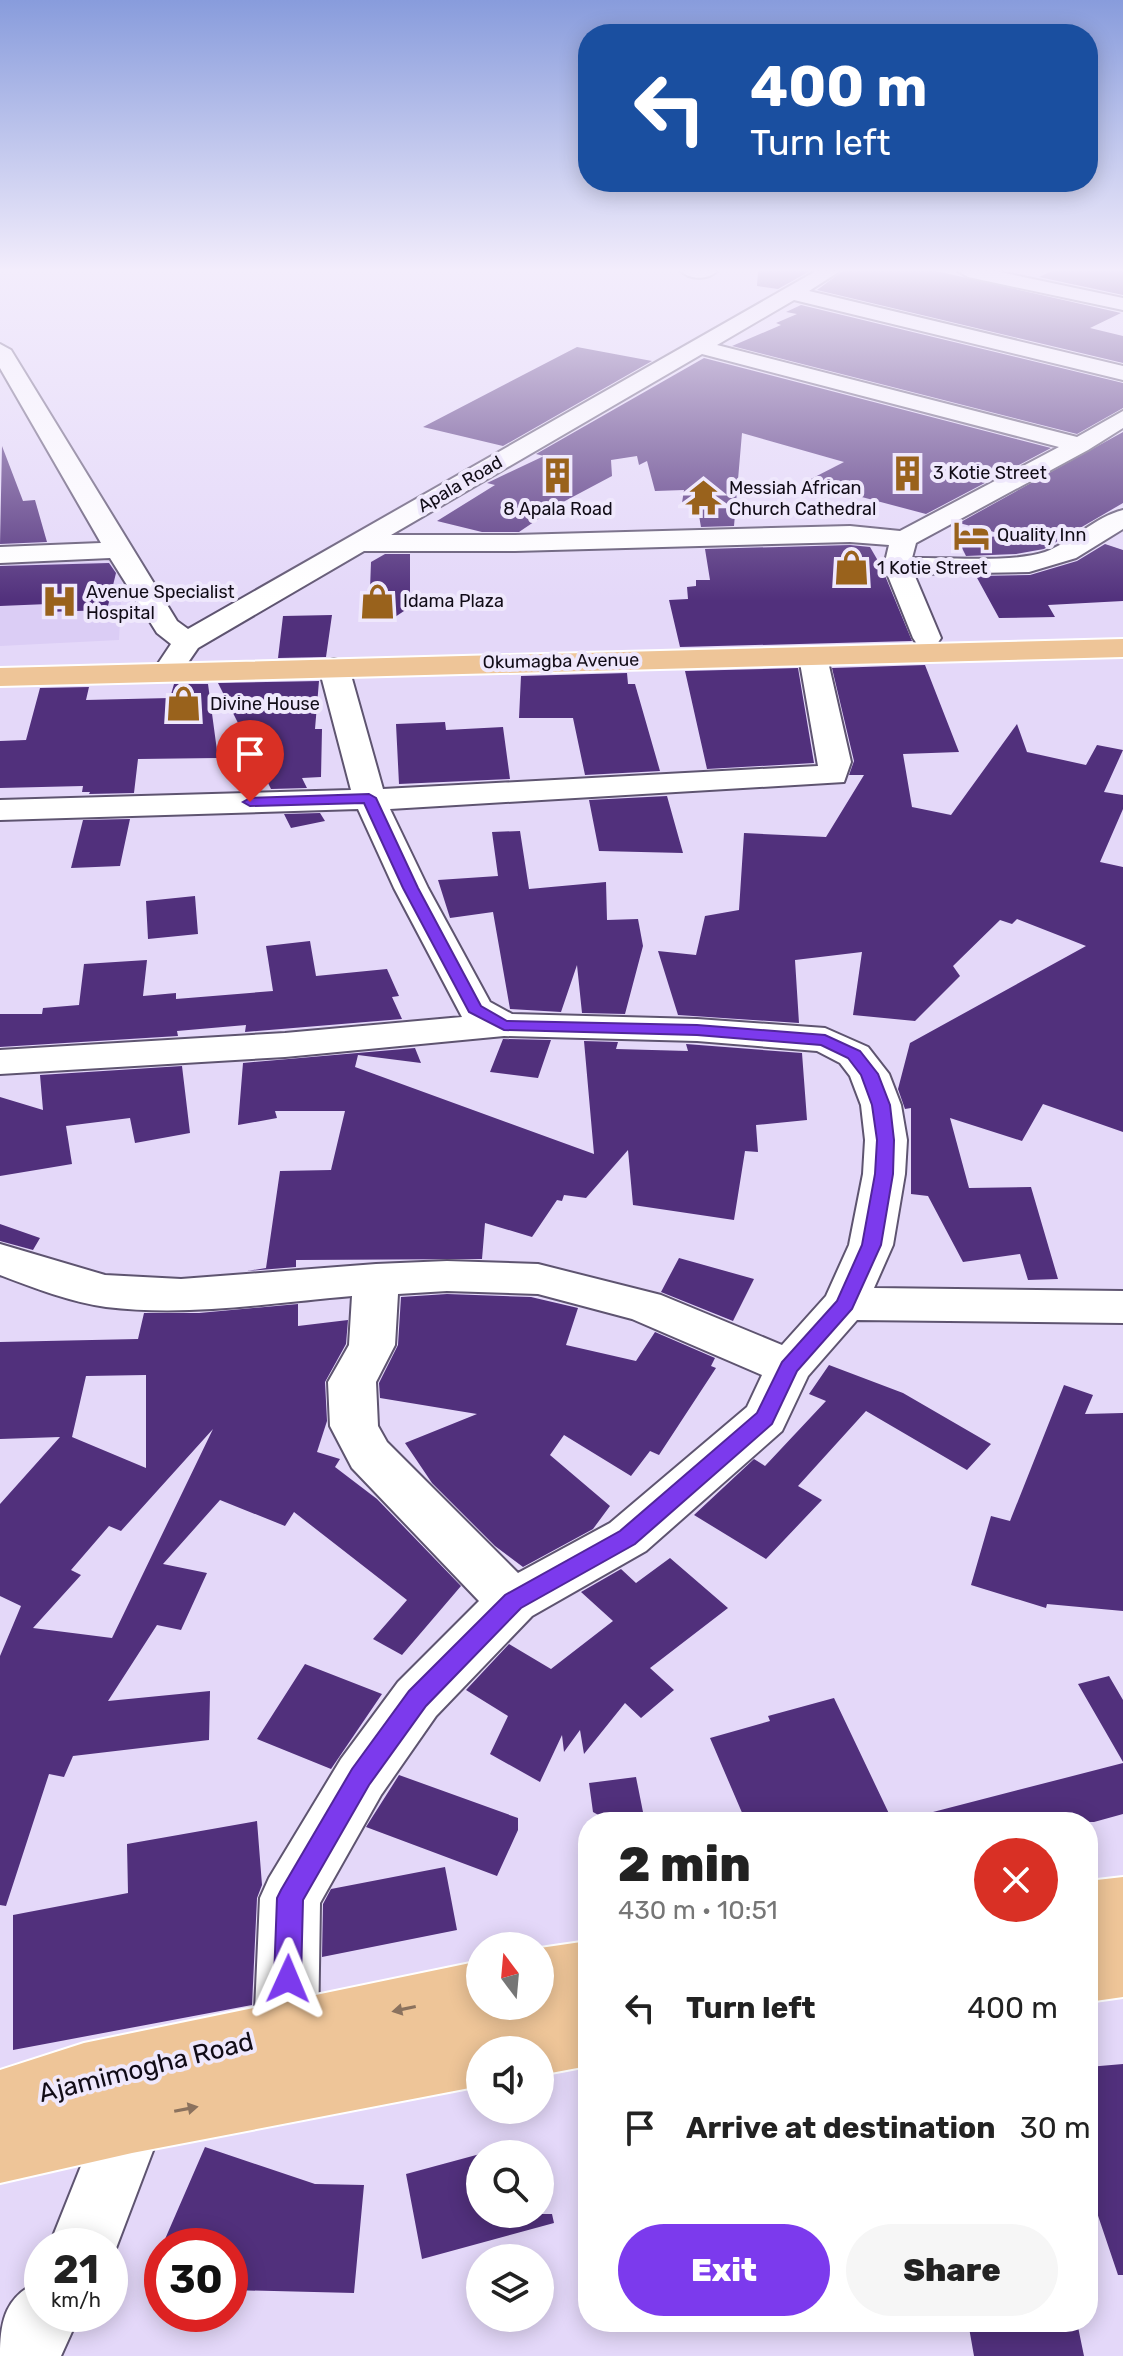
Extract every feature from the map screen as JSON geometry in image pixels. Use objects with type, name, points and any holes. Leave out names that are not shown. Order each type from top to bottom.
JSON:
[{"type":"main road","name":"Okumagba Avenue","points":[[0,662],[1123,634]]},
{"type":"main road","name":"Okumagba Avenue","points":[[0,677],[178,656],[334,668],[1123,648]]},
{"type":"main road","points":[[1098,1910],[1123,1907]]},
{"type":"main road","points":[[1098,1970],[1123,1966]]},
{"type":"main road","points":[[554,1978],[578,1974]]},
{"type":"main road","name":"Ajamimogha Road","points":[[0,2104],[84,2077],[466,1996]]},
{"type":"main road","points":[[554,2039],[578,2035]]},
{"type":"main road","name":"Ajamimogha Road","points":[[0,2148],[132,2119],[466,2056]]},
{"type":"street","points":[[18,381],[167,627],[178,656]]},
{"type":"street","name":"Apala Road","points":[[178,656],[357,543],[637,381]]},
{"type":"street","points":[[832,381],[1080,445]]},
{"type":"street","points":[[357,543],[515,543],[850,534],[904,539],[1080,445],[1123,418]]},
{"type":"street","points":[[897,566],[1048,561],[1065,555],[1123,518]]},
{"type":"street","points":[[904,539],[897,566],[927,638]]},
{"type":"street","points":[[0,555],[118,550]]},
{"type":"street","points":[[0,810],[813,779],[833,775],[835,762],[813,657]]},
{"type":"street","points":[[334,668],[369,798],[411,888],[475,1009],[504,1025]]},
{"type":"street","points":[[0,1062],[285,1045],[504,1025],[697,1030],[825,1040],[854,1055],[869,1074],[881,1105],[886,1140],[884,1174],[871,1245],[845,1304],[789,1367],[765,1418],[628,1537],[513,1601],[417,1699],[361,1777],[290,1898],[286,2033]]},
{"type":"street","points":[[0,1259],[62,1281],[105,1291],[181,1295],[376,1279],[447,1276],[538,1279],[645,1306],[789,1367]]},
{"type":"street","points":[[376,1279],[372,1345],[352,1382],[354,1426],[369,1455],[513,1601]]},
{"type":"street","points":[[845,1304],[1123,1307]]},
{"type":"street","points":[[90,2228],[132,2119]]},
{"type":"street","points":[[22,2356],[35,2332]]},
{"type":"shaded area","name":"Avenue Specialist Hospital","points":[[123,561],[119,640],[0,646],[0,564]]},
{"type":"building","points":[[512,381],[617,381],[503,446],[423,427]]},
{"type":"building","points":[[664,381],[792,381],[1051,448],[926,514],[805,482],[844,462],[742,433],[734,526],[701,527],[697,504],[682,503],[684,490],[655,491],[647,461],[639,465],[637,456],[611,460],[612,476],[565,501],[519,532],[482,532],[437,521],[495,485],[487,483],[544,456],[536,454]]},
{"type":"building","points":[[869,381],[1123,383],[1123,408],[1077,434]]},
{"type":"building","points":[[1123,432],[1123,503],[1044,549],[1016,554],[966,556],[957,538],[1010,536],[959,523]]},
{"type":"building","points":[[2,446],[23,501],[35,500],[47,542],[0,544]]},
{"type":"building","points":[[1105,544],[1123,550],[1123,601],[1048,605],[1055,617],[999,618],[976,576],[1030,575],[1077,561]]},
{"type":"building","points":[[870,547],[912,641],[680,647],[669,600],[688,599],[687,587],[696,586],[696,580],[710,580],[705,549]]},
{"type":"building","points":[[385,554],[410,554],[410,607],[395,617],[369,617],[371,562]]},
{"type":"building","points":[[109,563],[116,573],[107,610],[46,612],[48,604],[0,606],[0,566]]},
{"type":"building","points":[[332,615],[326,657],[278,658],[283,616]]},
{"type":"building","points":[[925,665],[959,752],[903,754],[912,807],[951,815],[1017,724],[1027,752],[1086,765],[1097,745],[1123,750],[1104,792],[1123,795],[1123,809],[1100,862],[1123,867],[1123,1132],[1043,1104],[1022,1141],[950,1118],[969,1188],[1031,1187],[1058,1279],[1028,1280],[1020,1254],[963,1262],[928,1196],[911,1194],[911,1108],[905,1109],[898,1089],[910,1043],[1086,946],[1017,919],[1012,924],[1000,920],[953,966],[960,976],[915,1021],[853,1015],[862,952],[795,960],[799,1023],[678,1015],[658,951],[696,955],[705,916],[739,910],[744,833],[826,837],[864,775],[849,775],[854,761],[832,668]]},
{"type":"building","points":[[798,668],[814,763],[707,769],[685,671]]},
{"type":"building","points":[[627,673],[628,684],[635,684],[660,771],[585,775],[573,718],[519,718],[521,676]]},
{"type":"building","points":[[319,681],[315,729],[322,729],[321,777],[302,778],[307,788],[271,789],[218,683]]},
{"type":"building","points":[[174,684],[208,684],[218,758],[138,759],[134,793],[89,794],[82,792],[83,786],[0,788],[0,741],[26,740],[40,688],[89,687],[86,700],[170,698]]},
{"type":"building","points":[[445,722],[446,730],[503,727],[510,779],[399,784],[396,724]]},
{"type":"building","points":[[667,796],[683,853],[599,851],[589,800]]},
{"type":"building","points":[[320,813],[325,821],[291,828],[284,814]]},
{"type":"building","points":[[130,819],[120,866],[71,868],[83,820]]},
{"type":"building","points":[[520,831],[529,889],[606,882],[607,920],[638,919],[643,946],[625,1014],[582,1013],[577,965],[561,1012],[510,1009],[493,912],[450,918],[438,880],[498,876],[492,832]]},
{"type":"building","points":[[195,896],[198,934],[148,939],[146,901]]},
{"type":"building","points":[[310,941],[316,976],[387,969],[399,996],[392,997],[402,1019],[245,1032],[246,1025],[177,1031],[178,1036],[0,1047],[0,1014],[42,1014],[43,1008],[79,1005],[84,964],[147,960],[143,996],[176,993],[176,999],[273,991],[266,946]]},
{"type":"building","points":[[503,1039],[551,1040],[538,1078],[490,1072]]},
{"type":"building","points":[[584,1041],[618,1042],[616,1049],[688,1051],[686,1044],[802,1053],[807,1120],[756,1125],[758,1152],[745,1151],[734,1220],[633,1205],[628,1150],[586,1198],[564,1195],[562,1201],[557,1200],[532,1237],[485,1223],[482,1259],[296,1260],[296,1267],[247,1271],[266,1268],[280,1171],[331,1170],[345,1111],[275,1111],[277,1118],[238,1125],[243,1063],[415,1048],[421,1063],[358,1055],[355,1067],[594,1154]]},
{"type":"building","points":[[182,1066],[190,1133],[135,1143],[130,1118],[66,1126],[72,1164],[0,1176],[0,1097],[43,1110],[40,1075]]},
{"type":"building","points":[[0,1224],[40,1238],[33,1250],[0,1241]]},
{"type":"building","points":[[679,1258],[754,1279],[733,1321],[661,1292]]},
{"type":"building","points":[[447,1294],[531,1297],[578,1308],[566,1345],[636,1361],[655,1332],[715,1358],[711,1366],[716,1368],[659,1455],[650,1451],[631,1476],[564,1435],[550,1455],[610,1506],[593,1529],[523,1567],[495,1546],[432,1483],[405,1443],[477,1414],[380,1398],[379,1383],[398,1345],[401,1297]]},
{"type":"building","points":[[298,1304],[298,1326],[348,1320],[346,1344],[325,1382],[327,1421],[317,1452],[340,1459],[335,1467],[377,1499],[461,1586],[402,1655],[373,1639],[407,1600],[294,1512],[285,1526],[220,1500],[163,1564],[207,1573],[181,1630],[157,1625],[108,1701],[210,1691],[209,1740],[73,1756],[64,1777],[49,1774],[6,1906],[0,1905],[0,1656],[21,1606],[0,1596],[0,1504],[60,1437],[0,1439],[0,1342],[138,1339],[144,1313],[199,1313]],"holes":[[[146,1375],[146,1468],[72,1437],[86,1376]],[[213,1429],[112,1638],[33,1628],[81,1575],[71,1570],[109,1526],[121,1531]]]},
{"type":"building","points":[[829,1365],[903,1393],[991,1444],[967,1470],[866,1411],[798,1486],[822,1500],[766,1559],[694,1515],[754,1459],[765,1466],[826,1401],[809,1394]]},
{"type":"building","points":[[1064,1385],[1093,1395],[1085,1414],[1123,1413],[1123,1611],[1047,1604],[1046,1608],[971,1585],[991,1516],[1010,1521]]},
{"type":"building","points":[[670,1558],[728,1608],[650,1668],[674,1690],[641,1718],[625,1703],[584,1754],[580,1730],[564,1752],[562,1735],[540,1782],[490,1754],[508,1716],[466,1690],[509,1644],[551,1669],[613,1621],[581,1592],[621,1569],[636,1583]]},
{"type":"building","points":[[305,1664],[382,1694],[331,1769],[257,1739]]},
{"type":"building","points":[[1109,1676],[1123,1700],[1123,1762],[1078,1684]]},
{"type":"building","points":[[834,1698],[888,1812],[742,1812],[710,1738],[770,1721],[768,1716]]},
{"type":"building","points":[[1123,1763],[1123,1814],[1098,1821],[1098,1812],[933,1812]]},
{"type":"building","points":[[399,1775],[518,1818],[518,1830],[497,1876],[366,1827]]},
{"type":"building","points":[[636,1777],[643,1812],[593,1812],[589,1783]]},
{"type":"building","points":[[257,1821],[262,1885],[257,1898],[252,2005],[13,2050],[13,1915],[128,1893],[127,1844]]},
{"type":"building","points":[[445,1867],[457,1930],[322,1957],[323,1904],[331,1889]]},
{"type":"building","points":[[1123,2064],[1123,2275],[1118,2275],[1098,2216],[1098,2066]]},
{"type":"building","points":[[205,2147],[315,2184],[364,2185],[354,2293],[248,2290],[248,2228],[170,2228]]},
{"type":"building","points":[[466,2158],[466,2228],[536,2228],[477,2244],[466,2244],[466,2247],[422,2259],[406,2174]]},
{"type":"building","points":[[970,2332],[1079,2332],[1084,2356],[974,2356]]},
{"type":"place","name":"3 Kotie Street","points":[[907,473]]},
{"type":"place","name":"8 Apala Road","points":[[558,475]]},
{"type":"place","name":"Messiah African Church Cathedral","points":[[703,498]]},
{"type":"place","name":"Quality Inn","points":[[971,535]]},
{"type":"place","name":"1 Kotie Street","points":[[851,568]]},
{"type":"place","name":"Idama Plaza","points":[[377,601]]},
{"type":"place","name":"Avenue Specialist Hospital","points":[[60,602]]},
{"type":"place","name":"Divine House","points":[[184,704]]},
{"type":"route","points":[[250,802],[369,798],[411,888],[475,1009],[504,1025],[697,1030],[825,1040],[854,1055],[869,1074],[881,1105],[886,1140],[884,1174],[871,1245],[845,1304],[789,1367],[765,1418],[628,1537],[513,1601],[417,1699],[361,1777],[290,1898],[288,1979]]}]
